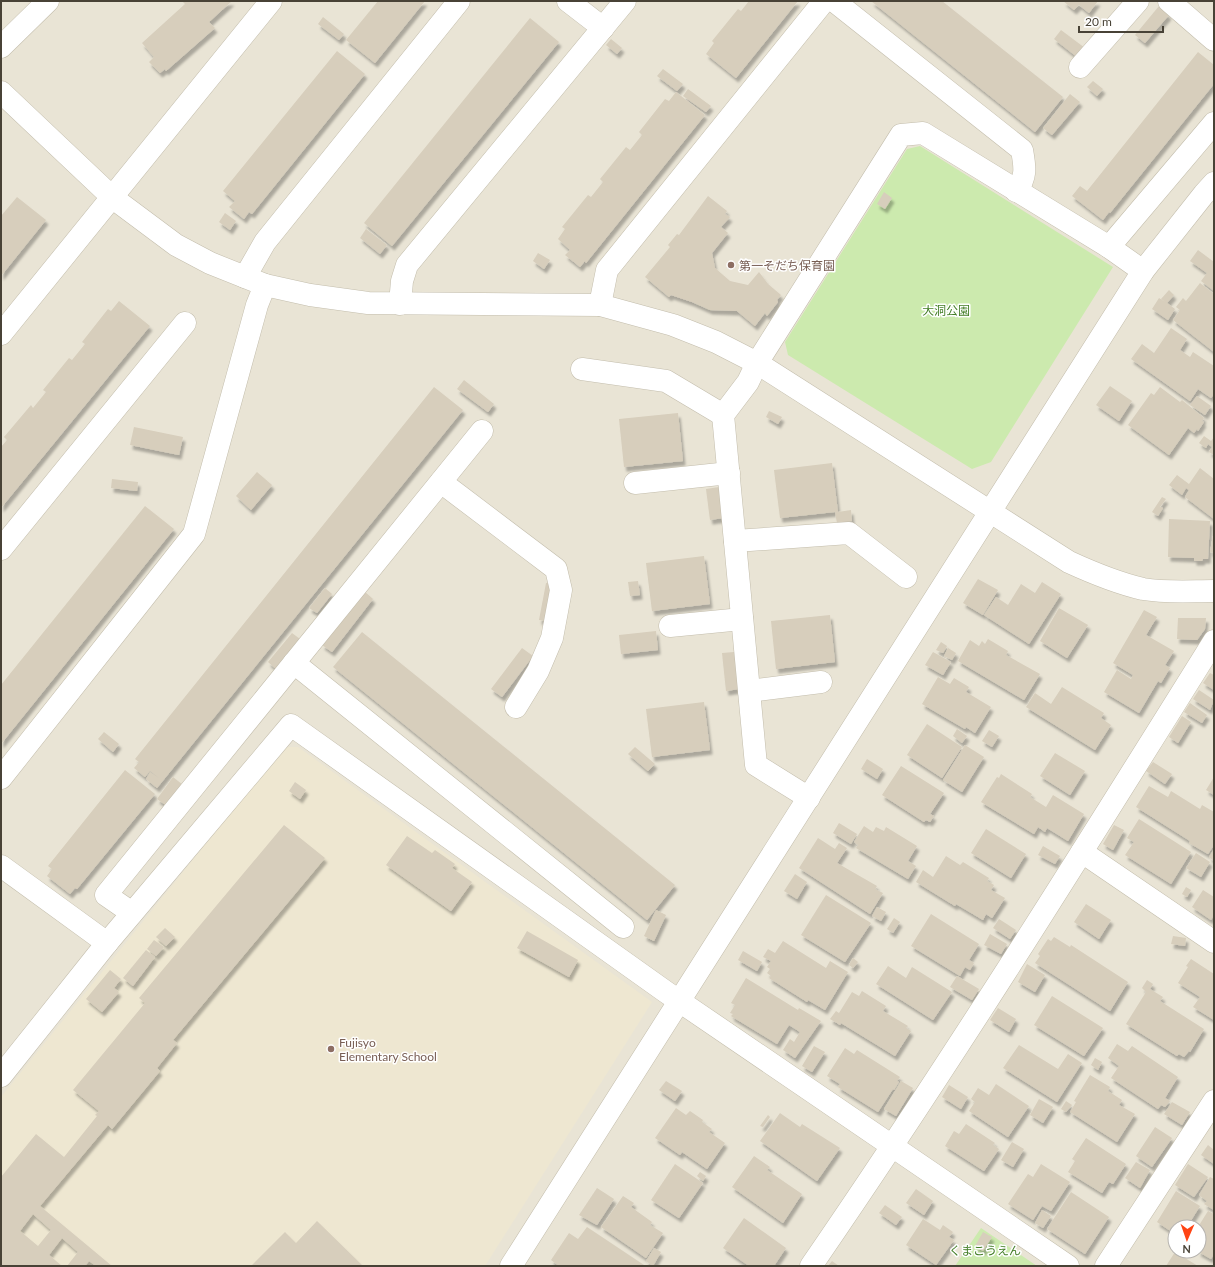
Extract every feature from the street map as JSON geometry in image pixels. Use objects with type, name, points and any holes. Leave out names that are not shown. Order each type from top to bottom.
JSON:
[{"type":"street","points":[[1,47],[48,1]]},
{"type":"street","points":[[1,334],[271,1]]},
{"type":"street","points":[[244,277],[265,242],[459,1]]},
{"type":"street","points":[[568,1],[603,28]]},
{"type":"street","points":[[400,304],[402,281],[407,265],[625,1]]},
{"type":"street","points":[[600,305],[607,270],[824,1]]},
{"type":"street","points":[[834,1],[1022,150],[1026,169],[1023,182],[1016,191]]},
{"type":"street","points":[[1080,67],[1138,1]]},
{"type":"street","points":[[1169,1],[1214,40]]},
{"type":"street","points":[[1,92],[112,198],[176,245],[210,263],[244,277],[265,285],[343,301],[400,304],[600,305],[673,325],[716,342],[756,363],[1068,562],[1118,582],[1144,589],[1178,592],[1214,591]]},
{"type":"street","points":[[1109,248],[1214,123]]},
{"type":"street","points":[[809,798],[756,765],[724,415],[748,382],[756,363],[901,135],[923,133],[1109,248],[1143,271]]},
{"type":"street","points":[[512,1266],[1143,271],[1214,183]]},
{"type":"street","points":[[1,778],[194,534],[257,306],[265,285]]},
{"type":"street","points":[[1,549],[185,323]]},
{"type":"street","points":[[582,369],[666,382],[724,415]]},
{"type":"street","points":[[132,912],[106,895],[482,431]]},
{"type":"street","points":[[635,483],[729,473]]},
{"type":"street","points":[[441,482],[556,569],[561,590],[552,638],[538,671],[516,707]]},
{"type":"street","points":[[735,541],[849,533],[906,577]]},
{"type":"street","points":[[670,626],[742,619]]},
{"type":"street","points":[[812,1266],[893,1147],[1082,852],[1214,641]]},
{"type":"street","points":[[294,663],[623,927]]},
{"type":"street","points":[[749,691],[821,682]]},
{"type":"street","points":[[5,1063],[291,725],[680,1002],[1068,1266]]},
{"type":"street","points":[[1082,852],[1214,942]]},
{"type":"street","points":[[1,866],[107,943]]},
{"type":"street","points":[[534,899],[556,873]]},
{"type":"street","points":[[1106,1266],[1214,1101]]},
{"type":"shaded area","points":[[1,1],[1214,1],[1214,1266],[1,1266]]},
{"type":"shaded area","name":"Fujisyo Elementary School","points":[[284,747],[298,747],[652,1002],[485,1266],[1,1266],[1,1097]]},
{"type":"green space","name":"大洞公園","points":[[920,146],[1113,267],[991,462],[972,469],[788,355],[785,342],[907,149]]},
{"type":"green space","name":"くまこうえん","points":[[981,1228],[1037,1266],[955,1266]]},
{"type":"building","points":[[182,1],[232,1],[209,22],[215,28],[166,71],[165,69],[160,73],[149,62],[154,57],[142,43],[185,4]]},
{"type":"building","points":[[378,1],[425,1],[375,63],[346,40]]},
{"type":"building","points":[[749,1],[798,1],[736,78],[706,54],[714,43],[712,41],[738,9],[741,11]]},
{"type":"building","points":[[871,1],[942,1],[1063,97],[1035,132]]},
{"type":"building","points":[[1063,1],[1098,1],[1089,13],[1079,5],[1074,10]]},
{"type":"building","points":[[1159,6],[1169,15],[1145,43],[1135,35]]},
{"type":"building","points":[[323,17],[344,34],[339,40],[318,24]]},
{"type":"building","points":[[530,18],[559,42],[392,246],[364,223]]},
{"type":"building","points":[[1061,30],[1085,48],[1077,57],[1054,39]]},
{"type":"building","points":[[611,39],[622,48],[617,54],[606,45]]},
{"type":"building","points":[[337,51],[365,74],[252,214],[249,212],[244,219],[229,207],[235,201],[223,191]]},
{"type":"building","points":[[1198,52],[1214,65],[1214,84],[1103,220],[1072,196],[1080,186],[1087,191]]},
{"type":"building","points":[[663,69],[683,84],[677,91],[657,76]]},
{"type":"building","points":[[1093,81],[1103,89],[1097,96],[1087,87]]},
{"type":"building","points":[[688,89],[711,106],[706,112],[683,96]]},
{"type":"building","points":[[676,92],[705,115],[586,263],[585,261],[580,267],[565,255],[570,250],[558,239],[565,229],[562,227],[588,195],[591,197],[603,182],[600,179],[626,147],[630,150],[642,135],[639,132],[665,99],[669,101]]},
{"type":"building","points":[[1070,94],[1080,102],[1052,135],[1043,128]]},
{"type":"building","points":[[884,192],[892,198],[885,209],[877,204]]},
{"type":"building","points":[[708,196],[727,211],[725,214],[730,217],[721,227],[728,233],[712,253],[715,268],[730,281],[748,285],[759,272],[768,284],[781,295],[777,300],[778,302],[767,316],[765,313],[755,326],[737,311],[710,310],[671,295],[669,297],[645,277],[670,247],[668,245],[677,234],[679,235]]},
{"type":"building","points":[[17,197],[46,220],[1,276],[1,216]]},
{"type":"building","points":[[225,213],[236,221],[230,230],[219,222]]},
{"type":"building","points":[[366,229],[387,245],[380,254],[360,238]]},
{"type":"building","points":[[1198,250],[1214,262],[1214,291],[1201,281],[1207,273],[1190,261]]},
{"type":"building","points":[[538,253],[550,260],[544,269],[533,261]]},
{"type":"building","points":[[1200,283],[1214,294],[1214,352],[1173,320],[1180,310],[1176,307],[1183,298],[1186,301]]},
{"type":"building","points":[[1169,290],[1174,295],[1167,303],[1161,299]]},
{"type":"building","points":[[1159,298],[1175,309],[1168,320],[1152,309]]},
{"type":"building","points":[[119,301],[150,326],[1,508],[1,447],[7,440],[4,437],[31,405],[33,408],[46,392],[43,390],[69,358],[72,360],[85,344],[82,342],[108,309],[111,311]]},
{"type":"building","points":[[1171,328],[1187,339],[1180,350],[1190,357],[1193,352],[1214,366],[1214,394],[1211,398],[1198,389],[1190,401],[1131,359],[1142,344],[1154,353]]},
{"type":"building","points":[[464,380],[494,404],[488,412],[457,389]]},
{"type":"building","points":[[1110,386],[1132,401],[1119,421],[1096,405]]},
{"type":"building","points":[[434,387],[463,410],[157,788],[146,779],[150,772],[159,778],[150,771],[145,777],[134,768],[139,762],[135,759]]},
{"type":"building","points":[[1160,387],[1180,402],[1182,400],[1204,418],[1202,421],[1204,422],[1198,431],[1197,429],[1194,433],[1188,428],[1169,455],[1128,425],[1151,393],[1154,395]]},
{"type":"building","points":[[1197,396],[1211,406],[1205,415],[1190,405]]},
{"type":"building","points":[[769,411],[782,417],[778,424],[766,417]]},
{"type":"building","points":[[678,413],[683,461],[624,467],[619,419]]},
{"type":"building","points":[[134,427],[183,437],[179,455],[130,445]]},
{"type":"building","points":[[1204,436],[1211,441],[1214,437],[1214,455],[1209,452],[1212,447],[1208,444],[1206,448],[1199,443]]},
{"type":"building","points":[[832,463],[838,512],[851,510],[852,521],[837,523],[835,512],[780,518],[774,470]]},
{"type":"building","points":[[1200,468],[1214,479],[1214,519],[1185,497],[1189,490],[1186,488],[1182,495],[1169,485],[1177,475],[1189,484]]},
{"type":"building","points":[[257,472],[272,485],[251,510],[236,496]]},
{"type":"building","points":[[112,479],[138,482],[137,491],[111,488]]},
{"type":"building","points":[[719,487],[723,518],[710,520],[706,489]]},
{"type":"building","points":[[1162,497],[1166,499],[1160,507],[1163,508],[1158,516],[1152,512]]},
{"type":"building","points":[[145,506],[174,529],[1,744],[1,685]]},
{"type":"building","points":[[1169,519],[1210,521],[1208,559],[1194,561],[1194,558],[1168,557]]},
{"type":"building","points":[[1214,536],[1214,553],[1210,552]]},
{"type":"building","points":[[704,556],[710,604],[652,611],[646,563]]},
{"type":"building","points":[[978,579],[998,590],[983,615],[963,603]]},
{"type":"building","points":[[638,581],[640,595],[630,596],[628,582]]},
{"type":"building","points":[[1042,582],[1061,594],[1029,644],[984,615],[996,597],[1008,605],[1021,584],[1035,593]]},
{"type":"building","points":[[546,583],[553,584],[547,621],[539,620]]},
{"type":"building","points":[[325,588],[332,594],[317,613],[309,608]]},
{"type":"building","points":[[364,591],[373,599],[332,652],[322,645]]},
{"type":"building","points":[[1059,608],[1088,625],[1067,658],[1040,641]]},
{"type":"building","points":[[1144,610],[1157,617],[1146,635],[1174,651],[1165,665],[1170,668],[1161,683],[1158,681],[1139,713],[1104,692],[1117,670],[1131,679],[1133,675],[1113,663]]},
{"type":"building","points":[[830,615],[835,662],[776,669],[771,621]]},
{"type":"building","points":[[1178,618],[1206,618],[1205,629],[1197,640],[1177,639]]},
{"type":"building","points":[[656,631],[658,650],[621,654],[619,635]]},
{"type":"building","points":[[362,632],[675,885],[647,920],[333,667]]},
{"type":"building","points":[[292,633],[300,639],[276,669],[268,662]]},
{"type":"building","points":[[988,639],[1008,651],[1006,655],[1040,674],[1024,700],[958,661],[970,640],[979,646],[982,641],[985,644]]},
{"type":"building","points":[[941,642],[947,646],[943,653],[936,650]]},
{"type":"building","points":[[522,648],[533,656],[502,697],[491,689]]},
{"type":"building","points":[[948,648],[956,653],[952,660],[944,656]]},
{"type":"building","points":[[734,652],[739,689],[726,691],[722,653]]},
{"type":"building","points":[[933,652],[951,662],[943,675],[925,665]]},
{"type":"building","points":[[1210,673],[1214,675],[1214,690],[1203,683]]},
{"type":"building","points":[[938,677],[950,684],[954,678],[969,687],[966,692],[991,707],[975,733],[966,727],[965,729],[922,704]]},
{"type":"building","points":[[1062,687],[1104,713],[1101,718],[1111,725],[1095,750],[1026,707],[1035,693],[1051,704]]},
{"type":"building","points":[[1199,690],[1214,700],[1210,710],[1193,699]]},
{"type":"building","points":[[704,702],[710,750],[652,757],[646,709]]},
{"type":"building","points":[[1190,703],[1207,715],[1202,723],[1184,712]]},
{"type":"building","points":[[1182,716],[1191,722],[1178,743],[1169,737]]},
{"type":"building","points":[[927,724],[962,747],[942,778],[907,755]]},
{"type":"building","points":[[957,729],[967,736],[962,743],[953,736]]},
{"type":"building","points":[[989,730],[999,736],[992,747],[982,741]]},
{"type":"building","points":[[104,732],[119,744],[113,752],[98,739]]},
{"type":"building","points":[[965,745],[984,757],[962,792],[943,780]]},
{"type":"building","points":[[635,747],[655,764],[648,771],[628,754]]},
{"type":"building","points":[[1055,753],[1085,771],[1070,795],[1040,776]]},
{"type":"building","points":[[867,759],[883,769],[877,779],[861,769]]},
{"type":"building","points":[[1153,762],[1172,774],[1165,784],[1146,771]]},
{"type":"building","points":[[901,766],[944,793],[930,814],[934,816],[930,822],[926,820],[924,822],[882,795]]},
{"type":"building","points":[[125,770],[155,794],[77,889],[75,888],[70,894],[47,876],[52,869],[48,866]]},
{"type":"building","points":[[1001,774],[1032,794],[1030,797],[1046,807],[1053,795],[1084,814],[1068,841],[1047,828],[1045,832],[1038,827],[1034,834],[981,802],[997,777],[999,778]]},
{"type":"building","points":[[173,777],[183,785],[167,806],[157,799]]},
{"type":"building","points":[[1214,777],[1214,795],[1206,790]]},
{"type":"building","points":[[295,782],[306,790],[300,799],[289,791]]},
{"type":"building","points":[[1149,786],[1168,797],[1171,791],[1200,809],[1202,805],[1214,812],[1214,845],[1208,854],[1136,807]]},
{"type":"building","points":[[1139,819],[1191,852],[1171,884],[1125,855],[1134,842],[1127,838]]},
{"type":"building","points":[[839,823],[857,834],[851,844],[833,833]]},
{"type":"building","points":[[284,825],[325,858],[173,1040],[177,1043],[157,1068],[160,1071],[112,1129],[108,1125],[40,1206],[112,1266],[96,1266],[89,1261],[85,1266],[67,1266],[78,1252],[62,1238],[49,1255],[62,1266],[1,1266],[1,1177],[36,1134],[64,1157],[97,1116],[95,1115],[99,1111],[73,1090],[145,1003],[139,998]],"holes":[[[33,1214],[51,1230],[38,1246],[20,1231]]]},
{"type":"building","points":[[1114,825],[1124,830],[1113,850],[1103,844]]},
{"type":"building","points":[[864,826],[873,832],[876,827],[884,831],[886,827],[917,846],[908,861],[916,866],[908,879],[856,848],[858,845],[854,842]]},
{"type":"building","points":[[986,829],[1026,854],[1011,878],[971,853]]},
{"type":"building","points":[[407,836],[432,853],[435,850],[455,864],[452,868],[472,882],[451,911],[386,865]]},
{"type":"building","points":[[818,838],[835,849],[839,843],[847,848],[837,863],[877,886],[875,889],[883,893],[870,914],[799,868]]},
{"type":"building","points":[[1043,846],[1060,856],[1055,864],[1038,855]]},
{"type":"building","points":[[1214,849],[1214,861],[1209,857]]},
{"type":"building","points":[[1196,853],[1210,862],[1201,877],[1186,868]]},
{"type":"building","points":[[946,856],[960,865],[963,862],[989,878],[987,881],[994,885],[991,890],[1005,898],[992,918],[986,914],[983,920],[956,904],[955,906],[916,882],[923,870],[933,877]]},
{"type":"building","points":[[795,874],[807,882],[797,899],[784,891]]},
{"type":"building","points":[[1186,887],[1191,890],[1187,897],[1182,894]]},
{"type":"building","points":[[1203,890],[1214,897],[1214,915],[1211,920],[1192,907]]},
{"type":"building","points":[[826,895],[871,923],[845,962],[801,935]]},
{"type":"building","points":[[1086,904],[1111,920],[1099,939],[1074,922]]},
{"type":"building","points":[[877,907],[886,912],[881,921],[872,916]]},
{"type":"building","points":[[656,910],[666,915],[654,941],[644,936]]},
{"type":"building","points":[[931,914],[979,944],[969,960],[974,963],[970,970],[965,967],[960,976],[911,946]]},
{"type":"building","points":[[894,918],[900,922],[893,933],[887,929]]},
{"type":"building","points":[[999,919],[1016,930],[1010,939],[993,928]]},
{"type":"building","points":[[165,928],[175,937],[166,946],[156,937]]},
{"type":"building","points":[[527,931],[578,960],[569,977],[517,948]]},
{"type":"building","points":[[990,934],[1007,944],[1001,954],[984,945]]},
{"type":"building","points":[[1173,936],[1186,938],[1185,946],[1171,944]]},
{"type":"building","points":[[1054,937],[1070,947],[1071,945],[1128,982],[1110,1011],[1035,963],[1040,956],[1038,954],[1048,939],[1051,941]]},
{"type":"building","points":[[154,940],[164,947],[156,956],[147,949]]},
{"type":"building","points":[[783,941],[826,968],[830,961],[848,972],[825,1010],[808,1000],[807,1002],[769,978],[771,976],[767,973],[770,969],[767,967],[771,961],[763,957],[768,949],[775,953]]},
{"type":"building","points":[[146,950],[155,957],[133,986],[123,978]]},
{"type":"building","points":[[743,951],[762,962],[757,971],[738,960]]},
{"type":"building","points":[[853,958],[858,962],[853,968],[849,965]]},
{"type":"building","points":[[1191,959],[1214,974],[1214,1020],[1193,1007],[1200,997],[1178,983]]},
{"type":"building","points":[[1027,964],[1045,975],[1035,992],[1018,982]]},
{"type":"building","points":[[888,966],[906,978],[912,967],[952,992],[933,1020],[876,984]]},
{"type":"building","points":[[110,970],[121,979],[114,988],[119,992],[102,1012],[86,999]]},
{"type":"building","points":[[957,976],[979,989],[972,1000],[950,987]]},
{"type":"building","points":[[746,978],[798,1010],[799,1008],[821,1021],[795,1058],[783,1050],[790,1039],[794,1042],[800,1032],[789,1025],[777,1044],[731,1016],[733,1014],[730,1013],[735,1005],[731,1003]]},
{"type":"building","points":[[1147,980],[1153,984],[1150,989],[1163,997],[1160,1001],[1204,1029],[1190,1052],[1189,1051],[1184,1057],[1179,1054],[1177,1056],[1126,1024],[1146,992],[1142,988]]},
{"type":"building","points":[[862,991],[886,1006],[883,1011],[908,1026],[906,1028],[911,1031],[895,1056],[841,1023],[840,1025],[830,1019],[836,1011],[839,1013],[852,992],[859,996]]},
{"type":"building","points":[[1052,996],[1103,1028],[1084,1056],[1034,1025]]},
{"type":"building","points":[[998,1008],[1016,1019],[1009,1032],[990,1020]]},
{"type":"building","points":[[1117,1044],[1128,1051],[1132,1046],[1178,1077],[1165,1098],[1170,1101],[1165,1107],[1161,1105],[1158,1109],[1111,1078],[1119,1066],[1108,1058]]},
{"type":"building","points":[[1019,1045],[1058,1069],[1068,1054],[1082,1063],[1057,1102],[1003,1068]]},
{"type":"building","points":[[814,1046],[825,1052],[812,1072],[802,1066]]},
{"type":"building","points":[[845,1048],[854,1054],[857,1050],[900,1077],[894,1090],[893,1089],[878,1112],[838,1087],[840,1084],[827,1076]]},
{"type":"building","points":[[1095,1058],[1102,1062],[1098,1070],[1091,1065]]},
{"type":"building","points":[[1090,1075],[1110,1087],[1108,1091],[1122,1100],[1119,1105],[1135,1114],[1117,1142],[1070,1112],[1076,1102],[1074,1101]]},
{"type":"building","points":[[666,1081],[682,1091],[675,1101],[659,1090]]},
{"type":"building","points":[[901,1081],[913,1088],[896,1116],[884,1109]]},
{"type":"building","points":[[996,1084],[1029,1106],[1008,1137],[969,1111],[975,1102],[971,1099],[978,1088],[989,1095]]},
{"type":"building","points":[[949,1085],[968,1097],[961,1109],[942,1097]]},
{"type":"building","points":[[1039,1099],[1053,1107],[1043,1123],[1030,1115]]},
{"type":"building","points":[[1066,1101],[1072,1105],[1066,1112],[1061,1109]]},
{"type":"building","points":[[1172,1102],[1190,1112],[1182,1125],[1164,1114]]},
{"type":"building","points":[[676,1108],[686,1115],[690,1111],[703,1120],[702,1122],[712,1129],[709,1132],[725,1143],[707,1169],[682,1152],[680,1155],[655,1138]]},
{"type":"building","points":[[780,1113],[800,1127],[802,1124],[840,1148],[817,1181],[760,1141]]},
{"type":"building","points":[[768,1115],[770,1117],[763,1127],[760,1126]]},
{"type":"building","points":[[966,1124],[995,1143],[993,1145],[999,1149],[984,1171],[945,1146],[954,1131],[959,1134]]},
{"type":"building","points":[[1155,1127],[1172,1138],[1152,1167],[1136,1156]]},
{"type":"building","points":[[1086,1138],[1126,1164],[1113,1184],[1109,1182],[1102,1193],[1068,1172],[1075,1161],[1072,1159]]},
{"type":"building","points":[[1012,1142],[1024,1149],[1013,1167],[1001,1160]]},
{"type":"building","points":[[1208,1145],[1214,1150],[1214,1164],[1201,1155]]},
{"type":"building","points":[[754,1156],[770,1167],[767,1170],[802,1194],[783,1223],[732,1187]]},
{"type":"building","points":[[1136,1162],[1150,1170],[1140,1188],[1125,1178]]},
{"type":"building","points":[[675,1164],[703,1183],[679,1218],[651,1200]]},
{"type":"building","points":[[1041,1164],[1070,1182],[1051,1211],[1042,1206],[1033,1220],[1008,1204],[1028,1174],[1033,1177]]},
{"type":"building","points":[[1188,1164],[1208,1177],[1194,1197],[1175,1185]]},
{"type":"building","points":[[700,1172],[706,1176],[703,1181],[697,1176]]},
{"type":"building","points":[[1210,1177],[1214,1179],[1214,1210],[1204,1204],[1207,1201],[1199,1195]]},
{"type":"building","points":[[597,1188],[614,1199],[597,1225],[579,1215]]},
{"type":"building","points":[[916,1189],[933,1201],[924,1215],[906,1203]]},
{"type":"building","points":[[1176,1191],[1200,1206],[1192,1219],[1167,1219],[1167,1229],[1157,1222]]},
{"type":"building","points":[[1071,1192],[1109,1217],[1085,1254],[1047,1229]]},
{"type":"building","points":[[623,1196],[634,1203],[631,1207],[652,1222],[650,1225],[663,1233],[646,1258],[601,1227]]},
{"type":"building","points":[[885,1205],[902,1217],[896,1225],[879,1213]]},
{"type":"building","points":[[1042,1210],[1051,1216],[1043,1228],[1035,1223]]},
{"type":"building","points":[[1208,1211],[1214,1214],[1214,1254],[1211,1259],[1207,1257],[1207,1219],[1203,1219]]},
{"type":"building","points":[[744,1218],[786,1248],[774,1266],[749,1266],[723,1248]]},
{"type":"building","points":[[923,1219],[940,1230],[943,1225],[953,1232],[949,1237],[954,1240],[936,1265],[906,1245]]},
{"type":"building","points":[[317,1221],[363,1266],[251,1266],[285,1232],[296,1243]]},
{"type":"building","points":[[587,1227],[644,1265],[559,1266],[551,1260],[569,1233],[578,1239]]},
{"type":"building","points":[[983,1232],[992,1237],[983,1251],[975,1246]]},
{"type":"building","points":[[654,1248],[661,1252],[653,1266],[646,1261]]},
{"type":"building","points":[[1170,1259],[1186,1259],[1198,1266],[1166,1266]]},
{"type":"building","points":[[832,1261],[839,1266],[828,1266]]},
{"type":"place","name":"第一そだち保育園","points":[[731,265]]},
{"type":"place","name":"Fujisyo Elementary School","points":[[331,1049]]}]
